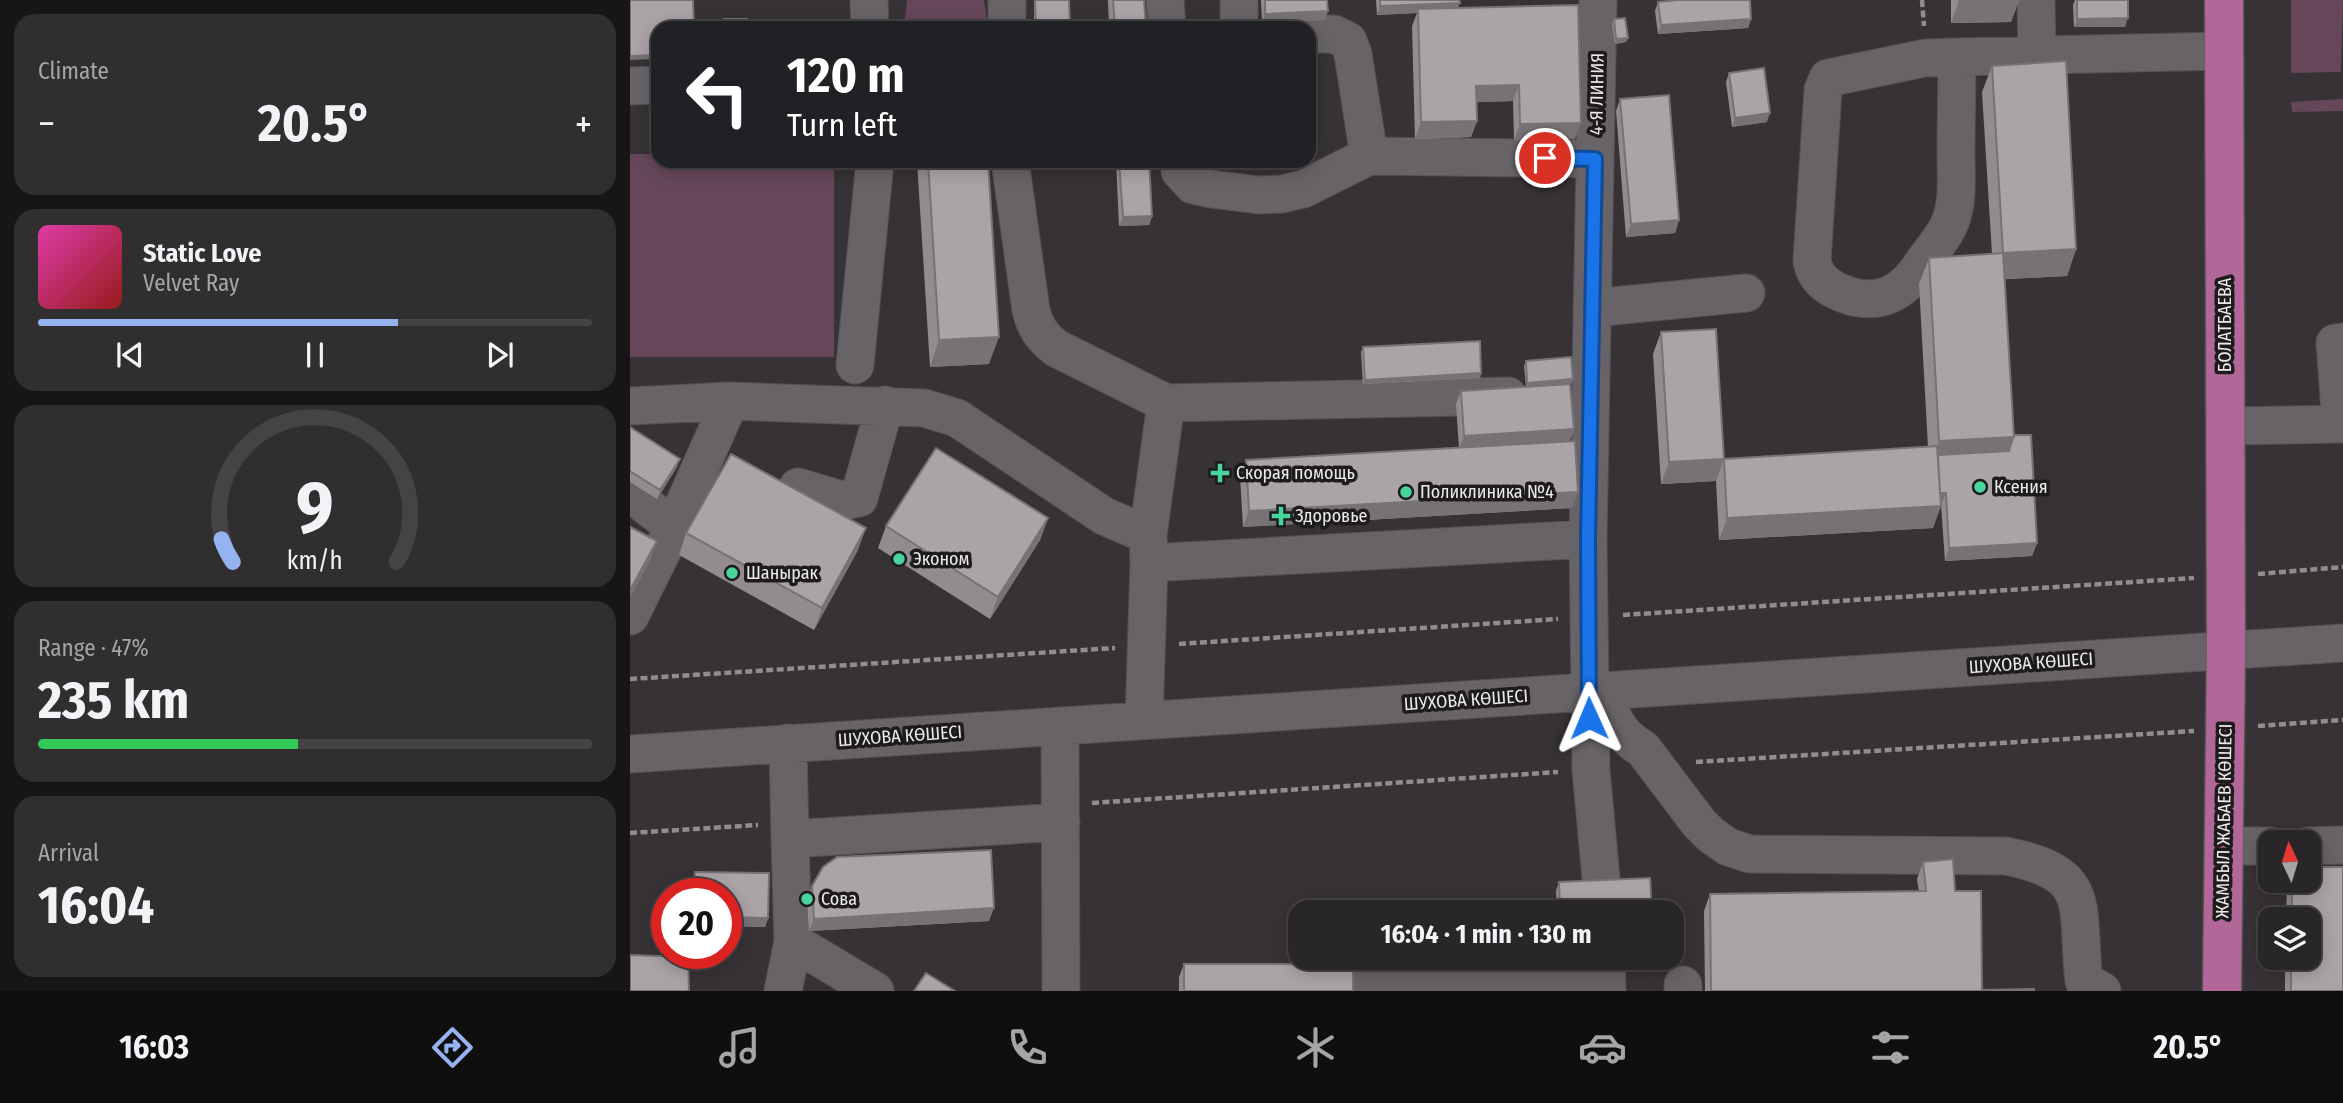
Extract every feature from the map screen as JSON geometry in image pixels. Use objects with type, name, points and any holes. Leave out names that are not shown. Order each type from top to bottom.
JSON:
[{"type":"main road","name":"БОЛАТБАЕВА","points":[[2224,0],[2226,651]]},
{"type":"main road","name":"ЖАМБЫЛ ЖАБАЕВ КӨШЕСІ","points":[[2221,991],[2226,651]]},
{"type":"street","points":[[869,0],[870,21]]},
{"type":"street","points":[[1007,0],[1007,21]]},
{"type":"street","points":[[1165,0],[1166,21]]},
{"type":"street","points":[[1239,0],[1239,21]]},
{"type":"street","name":"4-Я ЛИНИЯ","points":[[1598,0],[1592,308],[1564,394],[1588,539],[1588,618],[1597,692],[1591,770],[1602,889]]},
{"type":"street","points":[[2036,0],[2037,55]]},
{"type":"street","points":[[1316,34],[1334,34],[1348,41],[1353,54],[1368,156]]},
{"type":"street","points":[[1957,57],[1955,199],[1948,228],[1912,280],[1901,289],[1872,299],[1856,298],[1829,288],[1819,279],[1812,261],[1824,83],[1828,78],[1925,58],[1957,57],[2037,55],[2224,51]]},
{"type":"street","points":[[630,86],[651,85]]},
{"type":"street","points":[[1181,168],[1192,185],[1258,195],[1303,190],[1368,156],[1595,159]]},
{"type":"street","points":[[855,365],[874,168]]},
{"type":"street","points":[[1011,168],[1031,310],[1034,323],[1043,338],[1056,348],[1166,403],[1564,394]]},
{"type":"street","points":[[1592,308],[1746,293]]},
{"type":"street","points":[[2225,426],[2342,438],[2335,343],[2343,342]]},
{"type":"street","points":[[630,406],[730,401],[924,408],[957,418],[1104,516],[1148,549],[1588,539]]},
{"type":"street","points":[[630,616],[674,527],[730,401]]},
{"type":"street","points":[[1144,720],[1148,549],[1166,403]]},
{"type":"street","points":[[799,487],[845,500],[859,498],[885,405]]},
{"type":"street","points":[[630,493],[674,527]]},
{"type":"street","name":"ШУХОВА КӨШЕСІ","points":[[630,754],[2343,643]]},
{"type":"street","points":[[1597,692],[1618,730],[1643,749],[1699,823],[1728,847],[1750,854],[2006,856],[2047,866],[2072,887],[2081,917],[2081,954],[2090,988]]},
{"type":"street","points":[[1060,726],[1061,991]]},
{"type":"street","points":[[783,991],[793,942],[788,743]]},
{"type":"street","points":[[790,831],[1060,814]]},
{"type":"street","points":[[2321,846],[2343,845]]},
{"type":"street","points":[[2223,846],[2258,846]]},
{"type":"street","points":[[793,942],[875,991]]},
{"type":"street","points":[[1366,983],[1607,979]]},
{"type":"path","points":[[630,679],[2343,568]]},
{"type":"path","points":[[1656,765],[2343,720]]},
{"type":"path","points":[[1060,814],[1591,770]]},
{"type":"path","points":[[630,833],[790,831]]},
{"type":"shaded area","points":[[907,0],[984,0],[987,21],[905,21]]},
{"type":"shaded area","points":[[2291,0],[2343,0],[2341,72],[2291,73]]},
{"type":"shaded area","points":[[2343,99],[2343,111],[2292,112],[2291,102]]},
{"type":"shaded area","points":[[630,154],[651,154],[651,168],[834,168],[834,357],[630,357]]},
{"type":"building","points":[[630,0],[693,0],[694,21],[651,21],[651,55],[630,56]]},
{"type":"building","points":[[1035,0],[1069,0],[1070,21],[1036,21]]},
{"type":"building","points":[[1113,0],[1144,0],[1146,21],[1114,21]]},
{"type":"building","points":[[1265,0],[1327,0],[1328,11],[1265,14]]},
{"type":"building","points":[[1380,0],[1459,0],[1460,3],[1380,6]]},
{"type":"building","points":[[1750,0],[1751,19],[1661,25],[1658,2]]},
{"type":"building","points":[[2077,0],[2128,0],[2128,18],[2077,19]]},
{"type":"building","points":[[1578,5],[1581,123],[1520,124],[1519,85],[1476,86],[1477,121],[1421,122],[1418,9]]},
{"type":"building","points":[[1625,18],[1628,38],[1616,39],[1614,19]]},
{"type":"building","points":[[724,19],[747,19],[747,21]]},
{"type":"building","points":[[2066,61],[2076,249],[2003,253],[1992,66]]},
{"type":"building","points":[[1764,68],[1770,113],[1735,118],[1729,73]]},
{"type":"building","points":[[1669,95],[1679,220],[1631,224],[1620,99]]},
{"type":"building","points":[[928,168],[988,168],[999,337],[939,340]]},
{"type":"building","points":[[1120,168],[1149,168],[1152,216],[1123,217]]},
{"type":"building","points":[[2003,253],[2014,437],[1939,441],[1929,258]]},
{"type":"building","points":[[1716,329],[1724,459],[1669,462],[1661,332]]},
{"type":"building","points":[[1480,341],[1481,373],[1365,380],[1363,347]]},
{"type":"building","points":[[1571,357],[1573,379],[1527,383],[1526,361]]},
{"type":"building","points":[[1570,384],[1574,429],[1464,436],[1461,391]]},
{"type":"building","points":[[630,427],[680,459],[660,490],[630,471]]},
{"type":"building","name":"Ксения","points":[[2014,435],[2031,435],[2037,543],[1949,548],[1946,493],[1940,493],[1938,455],[2009,451]]},
{"type":"building","name":"Поликлиника №4","points":[[1575,441],[1578,492],[1249,511],[1246,460]]},
{"type":"building","points":[[1937,446],[1941,506],[1727,518],[1724,459]]},
{"type":"building","points":[[936,448],[1048,518],[998,597],[886,526]]},
{"type":"building","points":[[731,454],[866,528],[822,608],[686,533]]},
{"type":"building","points":[[630,527],[657,541],[630,590]]},
{"type":"building","name":"Сова","points":[[991,850],[994,908],[814,919],[812,886],[823,867],[837,857]]},
{"type":"building","points":[[1953,859],[1955,891],[1981,891],[1982,991],[1711,991],[1710,894],[1926,891],[1923,862]]},
{"type":"building","points":[[2321,867],[2343,867],[2343,991],[2291,991],[2291,970],[2321,970],[2321,907],[2292,907],[2292,893],[2321,893]]},
{"type":"building","points":[[695,872],[769,873],[768,918],[742,917],[742,878],[695,878]]},
{"type":"building","points":[[1650,878],[1651,900],[1560,900],[1559,882]]},
{"type":"building","points":[[630,955],[651,956],[651,969],[688,969],[689,991],[630,991]]},
{"type":"building","points":[[1184,964],[1288,964],[1288,970],[1353,970],[1353,991],[1184,991]]},
{"type":"building","points":[[926,973],[955,991],[914,991]]},
{"type":"building","points":[[1982,990],[2034,991],[1982,991]]},
{"type":"place","name":"Скорая помощь","points":[[1220,473]]},
{"type":"place","name":"Ксения","points":[[1980,487]]},
{"type":"place","name":"Поликлиника №4","points":[[1406,492]]},
{"type":"place","name":"Здоровье","points":[[1281,516]]},
{"type":"place","name":"Эконом","points":[[899,559]]},
{"type":"place","name":"Шанырак","points":[[732,573]]},
{"type":"place","name":"Сова","points":[[807,899]]},
{"type":"route","points":[[1545,158],[1595,159],[1588,539],[1589,718]]}]
